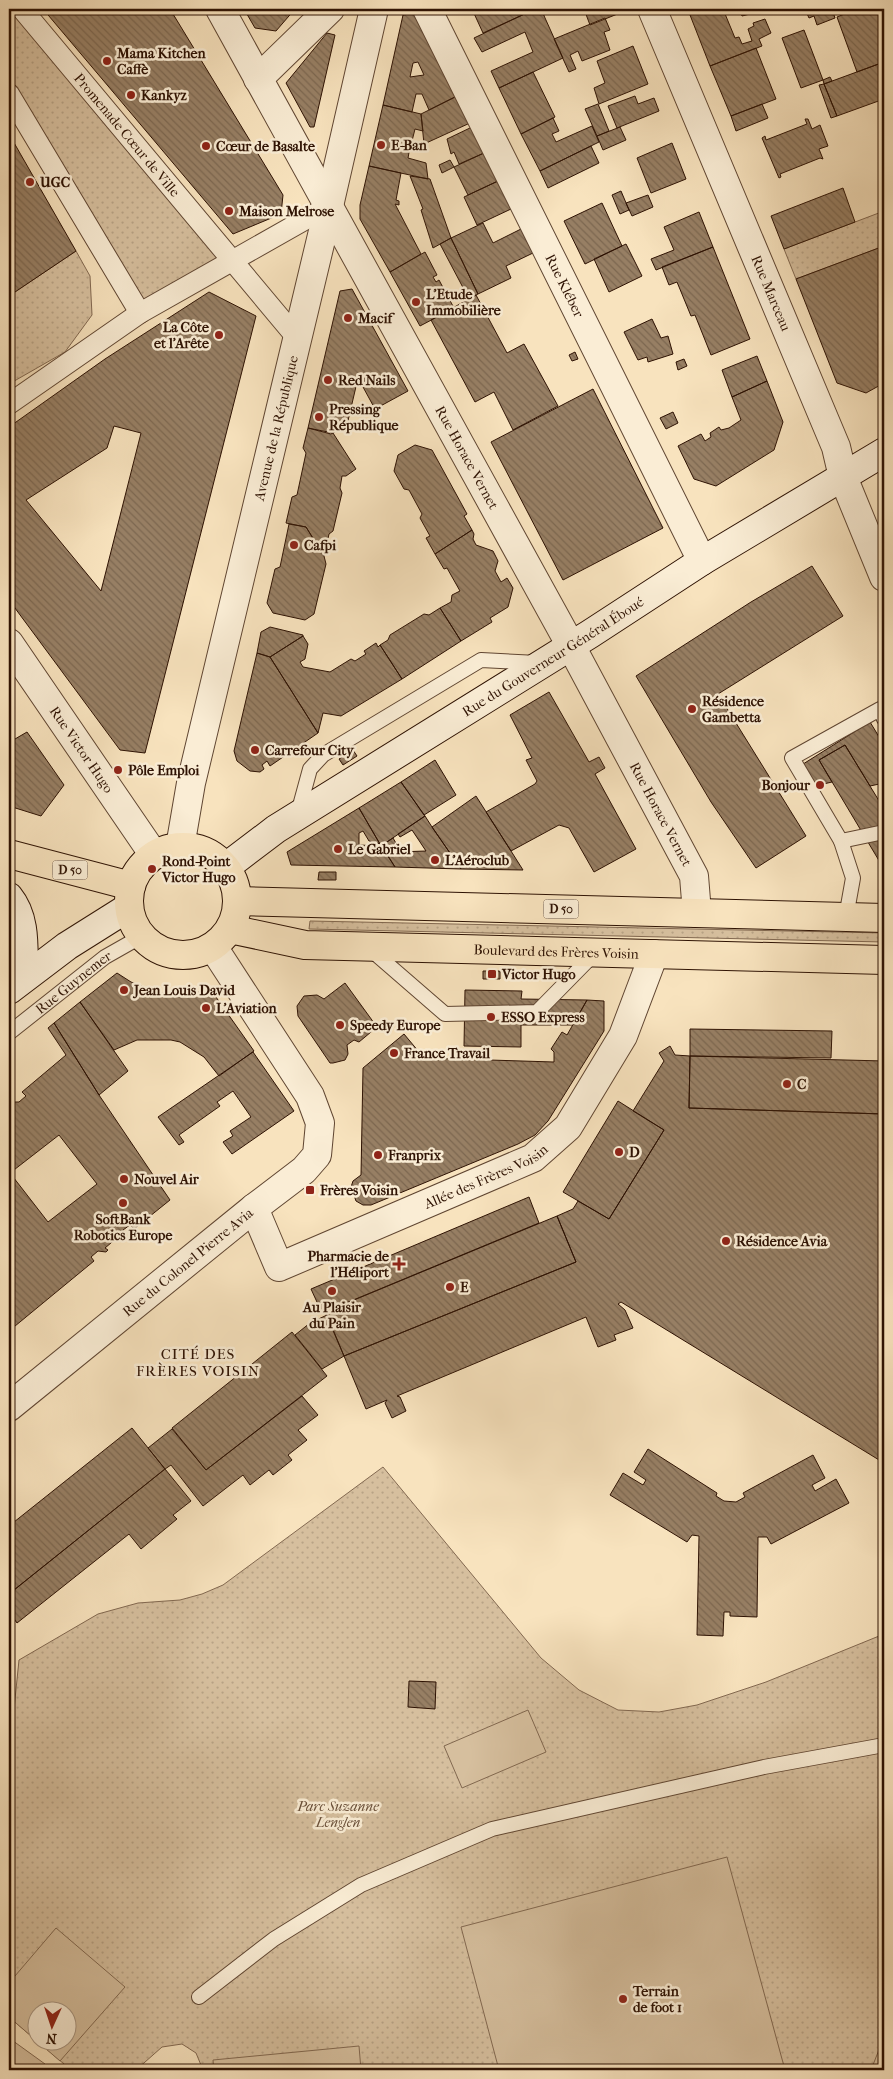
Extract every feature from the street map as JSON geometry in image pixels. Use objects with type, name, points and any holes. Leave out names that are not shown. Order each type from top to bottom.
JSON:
[{"type":"main road","points":[[180,847],[197,848],[213,856],[226,867],[234,883],[237,901],[235,916],[221,938],[192,955],[181,956],[159,950],[142,936],[133,923],[130,896],[139,868],[154,855],[180,847]]},
{"type":"main road","name":"D 50","points":[[9,854],[130,896]]},
{"type":"main road","name":"D 50","points":[[237,901],[884,918]]},
{"type":"main road","name":"Boulevard des Frères Voisin","points":[[221,938],[294,944],[884,960]]},
{"type":"street","name":"Promenade Cœur de Ville","points":[[22,9],[297,338]]},
{"type":"street","name":"Rue Horace Vernet","points":[[220,9],[571,646],[694,876],[697,913]]},
{"type":"street","points":[[258,79],[330,9]]},
{"type":"street","name":"Avenue de la République","points":[[180,847],[191,783],[329,206],[374,9]]},
{"type":"street","name":"Rue Kléber","points":[[427,9],[702,562]]},
{"type":"street","name":"Rue Marceau","points":[[652,9],[836,447],[843,477],[884,577]]},
{"type":"street","points":[[9,94],[140,313]]},
{"type":"street","points":[[9,404],[140,313],[329,206]]},
{"type":"street","name":"Rue du Gouverneur Général Éboué","points":[[226,867],[268,834],[544,663],[702,562],[884,452]]},
{"type":"street","name":"Rue Victor Hugo","points":[[9,643],[154,855]]},
{"type":"street","points":[[16,984],[130,896]]},
{"type":"street","points":[[9,898],[16,906],[22,927],[16,984]]},
{"type":"street","name":"Rue du Colonel Pierre Avia","points":[[9,1407],[254,1208],[304,1170],[317,1155],[320,1123],[310,1096],[221,938]]},
{"type":"street","name":"Allée des Frères Voisin","points":[[254,1208],[280,1267],[533,1158],[568,1127],[623,1036],[654,954]]},
{"type":"lane","points":[[297,816],[310,769],[332,750],[481,660],[544,663]]},
{"type":"lane","points":[[846,917],[853,878],[841,841],[792,758],[880,709],[884,720]]},
{"type":"lane","points":[[841,841],[884,832]]},
{"type":"lane","name":"Rue Guynemer","points":[[9,1033],[105,957],[142,936]]},
{"type":"lane","points":[[367,946],[445,1014],[538,1012],[596,952]]},
{"type":"lane","points":[[199,1997],[274,1939],[361,1885],[492,1829],[764,1767],[884,1745]]},
{"type":"green space","points":[[9,9],[22,9],[233,260],[140,313],[9,94]]},
{"type":"green space","points":[[884,211],[884,246],[796,279],[784,249]]},
{"type":"green space","points":[[76,251],[90,276],[92,315],[65,352],[9,384],[9,296]]},
{"type":"green space","points":[[310,921],[884,933],[884,942],[309,929]]},
{"type":"green space","name":"Parc Suzanne Lenglen","points":[[383,1467],[541,1658],[579,1690],[618,1710],[659,1712],[697,1705],[766,1682],[884,1634],[884,2070],[203,2070],[196,2053],[182,2044],[162,2047],[136,2070],[71,2070],[50,2052],[78,2052],[78,2002],[28,2002],[28,2033],[9,2017],[9,1758],[19,1660],[98,1614],[138,1603],[180,1600],[202,1594],[223,1585]]},
{"type":"green space","points":[[528,1710],[546,1752],[462,1788],[444,1746]]},
{"type":"green space","name":"Terrain de foot 1","points":[[727,1857],[785,2070],[499,2070],[461,1927]]},
{"type":"green space","points":[[56,1928],[125,1987],[78,2041],[78,2002],[28,2002],[28,2033],[9,2017],[9,1983]]},
{"type":"green space","points":[[884,2037],[884,2070],[871,2070]]},
{"type":"green space","points":[[9,2038],[45,2064],[40,2070],[9,2070]]},
{"type":"green space","points":[[359,2046],[361,2070],[214,2070],[213,2060]]},
{"type":"green space","points":[[50,2052],[68,2052],[60,2061]]},
{"type":"building","name":"Cœur de Basalte","points":[[43,9],[170,9],[283,195],[281,214],[233,234]]},
{"type":"building","points":[[244,9],[295,9],[276,31],[255,28]]},
{"type":"building","points":[[472,9],[530,9],[531,11],[483,33]]},
{"type":"building","points":[[535,9],[541,9],[563,58],[499,88],[491,71],[533,52],[525,32],[482,52],[474,38]]},
{"type":"building","points":[[541,9],[558,9],[544,15]]},
{"type":"building","points":[[584,9],[618,9],[620,13],[590,25]]},
{"type":"building","points":[[692,9],[706,9],[694,13]]},
{"type":"building","points":[[706,9],[723,9],[735,38],[739,37],[742,44],[752,41],[748,29],[754,26],[753,23],[765,19],[771,33],[759,39],[762,46],[710,66],[690,15]]},
{"type":"building","points":[[739,9],[747,9],[750,14],[742,16]]},
{"type":"building","points":[[805,9],[832,9],[835,18],[817,25],[814,16],[809,18]]},
{"type":"building","points":[[857,9],[884,9],[884,62],[857,72],[837,17]]},
{"type":"building","points":[[416,13],[457,96],[429,110],[422,94],[416,94],[412,112],[383,105],[403,15]],"holes":[[[418,62],[424,75],[410,77],[413,63]]]},
{"type":"building","points":[[605,18],[610,30],[604,32],[610,50],[582,61],[578,51],[570,55],[576,69],[569,72],[554,39]]},
{"type":"building","points":[[804,30],[823,80],[801,88],[782,38]]},
{"type":"building","points":[[327,33],[335,35],[314,127],[310,127],[286,83]]},
{"type":"building","points":[[633,46],[648,84],[599,104],[594,88],[605,83],[597,61]]},
{"type":"building","points":[[756,48],[776,99],[731,116],[710,66]]},
{"type":"building","points":[[884,62],[884,99],[837,116],[824,84]]},
{"type":"building","points":[[533,72],[555,117],[521,134],[499,88]]},
{"type":"building","points":[[830,77],[832,81],[824,84],[823,80]]},
{"type":"building","points":[[824,84],[837,116],[831,118],[819,85]]},
{"type":"building","points":[[457,96],[470,123],[424,144],[421,114]]},
{"type":"building","points":[[635,96],[638,104],[654,98],[659,111],[617,128],[608,106]]},
{"type":"building","points":[[598,104],[609,131],[597,136],[585,109]]},
{"type":"building","points":[[762,104],[768,118],[736,131],[731,116]]},
{"type":"building","points":[[383,105],[421,114],[423,131],[415,129],[412,141],[407,145],[410,147],[408,158],[426,163],[428,179],[369,166]]},
{"type":"building","points":[[553,118],[559,131],[552,134],[556,142],[592,126],[599,142],[540,171],[521,134]]},
{"type":"building","points":[[805,119],[808,119],[812,129],[820,125],[828,146],[819,149],[823,159],[820,158],[780,174],[781,177],[779,178],[762,138],[765,136],[766,140],[807,124]]},
{"type":"building","points":[[472,127],[484,153],[459,164],[454,152],[451,154],[447,139]]},
{"type":"building","points":[[620,127],[626,140],[603,150],[597,136]]},
{"type":"building","points":[[9,134],[76,251],[9,296]]},
{"type":"building","points":[[672,143],[686,179],[651,193],[637,158]]},
{"type":"building","points":[[591,146],[599,163],[548,188],[540,171]]},
{"type":"building","points":[[484,153],[498,181],[468,195],[454,167]]},
{"type":"building","points":[[450,160],[454,167],[442,173],[439,165]]},
{"type":"building","points":[[369,166],[401,173],[396,200],[399,201],[399,205],[395,204],[421,254],[390,272],[360,219],[360,205]]},
{"type":"building","points":[[410,176],[430,179],[451,238],[433,248],[421,210],[423,209]]},
{"type":"building","points":[[498,181],[511,209],[477,225],[464,197]]},
{"type":"building","points":[[843,188],[855,222],[784,249],[771,216]]},
{"type":"building","points":[[621,191],[629,210],[620,214],[612,195]]},
{"type":"building","points":[[648,195],[653,207],[632,216],[626,203]]},
{"type":"building","points":[[602,203],[622,246],[585,264],[564,221]]},
{"type":"building","points":[[699,212],[713,247],[656,270],[651,259],[674,250],[664,227]]},
{"type":"building","points":[[483,223],[493,243],[521,229],[533,253],[506,266],[511,278],[478,294],[451,238]]},
{"type":"building","points":[[451,238],[478,294],[469,299],[440,244]]},
{"type":"building","points":[[626,244],[642,276],[609,292],[594,259]]},
{"type":"building","points":[[884,246],[884,383],[866,393],[837,383],[796,279]]},
{"type":"building","points":[[713,247],[750,339],[711,355],[695,315],[691,316],[677,282],[669,285],[662,267]]},
{"type":"building","points":[[425,252],[437,275],[433,277],[436,282],[439,280],[454,308],[420,326],[390,272]]},
{"type":"building","points":[[352,289],[408,391],[375,409],[363,387],[365,379],[358,378],[347,425],[331,434],[308,428],[340,291]]},
{"type":"building","points":[[209,292],[256,316],[145,753],[120,750],[9,600],[9,427],[105,359]],"holes":[[[114,426],[141,433],[101,591],[26,500],[107,448]]]},
{"type":"building","points":[[476,295],[507,353],[524,344],[558,406],[513,430],[494,392],[475,402],[431,320]]},
{"type":"building","points":[[652,319],[661,338],[668,336],[673,354],[648,362],[647,357],[638,360],[624,332]]},
{"type":"building","points":[[575,352],[578,359],[572,361],[569,355]]},
{"type":"building","points":[[757,356],[767,381],[732,397],[722,370]]},
{"type":"building","points":[[684,359],[687,366],[678,370],[676,362]]},
{"type":"building","points":[[767,381],[783,422],[774,450],[716,486],[694,479],[678,446],[701,434],[705,441],[711,437],[710,433],[719,427],[721,430],[729,428],[741,420],[732,397]]},
{"type":"building","points":[[593,389],[663,528],[563,580],[491,442]]},
{"type":"building","points":[[673,412],[678,423],[666,429],[660,418]]},
{"type":"building","points":[[308,428],[333,433],[356,469],[346,476],[342,476],[340,488],[342,493],[333,531],[329,534],[324,556],[306,527],[286,523],[292,497],[297,495],[306,453],[303,448]]},
{"type":"building","points":[[415,445],[432,450],[467,514],[464,516],[472,530],[435,554],[426,538],[430,536],[420,518],[422,514],[409,490],[404,489],[394,471],[398,455]]},
{"type":"building","points":[[289,524],[306,527],[324,556],[326,564],[314,614],[305,620],[273,613],[267,603],[275,569],[280,567]]},
{"type":"building","points":[[472,530],[476,545],[493,551],[498,561],[495,571],[501,582],[507,578],[513,588],[508,607],[490,618],[492,622],[461,641],[440,608],[451,602],[452,595],[460,591],[447,568],[444,569],[435,554]]},
{"type":"building","name":"Résidence Gambetta","points":[[812,566],[843,616],[718,694],[806,836],[756,868],[711,802],[636,676],[751,602]]},
{"type":"building","points":[[440,608],[461,641],[402,679],[380,645],[388,640],[390,635],[424,614],[429,615]]},
{"type":"building","points":[[270,627],[303,636],[270,657],[257,653],[261,632]]},
{"type":"building","points":[[303,636],[308,644],[305,659],[300,662],[303,667],[330,672],[351,659],[355,661],[366,654],[364,651],[376,643],[378,647],[380,645],[402,679],[341,716],[323,713],[318,733],[270,657]]},
{"type":"building","points":[[257,653],[270,657],[318,733],[270,766],[267,761],[262,765],[264,769],[260,772],[250,771],[237,761],[234,751]]},
{"type":"building","points":[[549,692],[589,762],[599,757],[605,768],[595,774],[636,849],[594,872],[569,828],[559,825],[511,851],[486,812],[535,784],[537,781],[526,760],[532,758],[510,715]]},
{"type":"building","points":[[870,722],[884,745],[884,783],[870,786],[845,745],[819,760],[832,782],[802,789],[792,771]]},
{"type":"building","points":[[27,732],[64,785],[41,816],[9,806],[9,743],[13,738],[15,739]]},
{"type":"building","points":[[845,745],[884,809],[884,869],[819,760]]},
{"type":"building","points":[[353,750],[357,756],[343,765],[339,759]]},
{"type":"building","points":[[435,760],[456,795],[424,815],[401,782]]},
{"type":"building","points":[[401,782],[425,816],[381,846],[359,808]]},
{"type":"building","points":[[476,796],[523,870],[461,869],[432,827]]},
{"type":"building","points":[[359,808],[380,844],[369,841],[363,831],[359,833],[359,845],[382,846],[395,867],[291,865],[287,852]]},
{"type":"building","points":[[425,816],[461,869],[395,867],[381,846],[393,838],[397,845],[394,847],[397,852],[426,851],[412,830],[400,837],[398,834]]},
{"type":"building","points":[[319,872],[336,872],[336,880],[318,880]]},
{"type":"building","points":[[483,971],[500,971],[500,979],[483,979]]},
{"type":"building","points":[[117,973],[131,982],[159,993],[181,995],[211,990],[254,1051],[219,1076],[204,1057],[180,1042],[171,1040],[137,1040],[114,1050],[80,1002]]},
{"type":"building","name":"Speedy Europe","points":[[345,983],[377,1027],[359,1042],[354,1040],[347,1045],[348,1054],[345,1060],[330,1063],[298,1016],[297,1006],[304,996],[317,995],[324,999]]},
{"type":"building","points":[[465,990],[522,991],[521,999],[587,1000],[573,1025],[521,1025],[521,1047],[464,1046]]},
{"type":"building","points":[[587,1000],[604,1001],[604,1031],[548,1121],[535,1135],[518,1144],[371,1205],[363,1205],[356,1201],[351,1187],[353,1181],[361,1175],[363,1068],[404,1034],[424,1058],[554,1062],[554,1052],[551,1049],[562,1032],[567,1035]]},
{"type":"building","points":[[80,1002],[128,1071],[99,1095],[54,1023]]},
{"type":"building","name":"Nouvel Air","points":[[54,1023],[99,1095],[170,1200],[134,1229],[130,1225],[123,1230],[121,1240],[118,1237],[105,1248],[108,1250],[106,1252],[98,1251],[91,1257],[94,1261],[9,1331],[9,1107],[11,1105],[9,1102],[19,1102],[26,1096],[22,1092],[66,1055],[48,1028]],"holes":[[[59,1135],[97,1184],[48,1222],[10,1173]]]},
{"type":"building","points":[[690,1029],[832,1031],[831,1058],[690,1056]]},
{"type":"building","name":"Résidence Avia","points":[[670,1046],[675,1055],[690,1056],[689,1108],[884,1114],[884,1463],[621,1302],[618,1304],[625,1310],[633,1328],[614,1335],[616,1340],[598,1347],[586,1317],[397,1396],[400,1397],[406,1411],[392,1418],[385,1403],[387,1400],[366,1409],[344,1356],[576,1262],[557,1216],[573,1209],[578,1201],[609,1219],[664,1130],[633,1111],[664,1061],[659,1053]]},
{"type":"building","points":[[253,1052],[294,1111],[232,1154],[223,1142],[233,1136],[230,1131],[251,1117],[233,1091],[217,1102],[220,1106],[179,1135],[184,1142],[179,1145],[158,1117]]},
{"type":"building","name":"C","points":[[690,1056],[884,1061],[884,1114],[689,1108]]},
{"type":"building","name":"D","points":[[618,1101],[664,1130],[609,1219],[563,1192]]},
{"type":"building","points":[[529,1197],[539,1223],[322,1313],[311,1289]]},
{"type":"building","name":"E","points":[[557,1216],[576,1262],[344,1356],[325,1312]]},
{"type":"building","points":[[327,1315],[344,1356],[322,1369],[295,1335],[310,1323]]},
{"type":"building","points":[[292,1332],[327,1376],[206,1470],[172,1428]]},
{"type":"building","points":[[302,1396],[318,1415],[298,1430],[307,1440],[288,1455],[292,1460],[273,1475],[269,1470],[250,1485],[243,1475],[203,1506],[171,1465],[165,1469],[148,1448],[172,1429],[206,1470]]},
{"type":"building","points":[[132,1428],[165,1469],[9,1594],[9,1526]]},
{"type":"building","points":[[648,1449],[717,1493],[716,1496],[724,1501],[736,1502],[745,1497],[743,1493],[813,1455],[825,1478],[812,1485],[815,1491],[836,1479],[849,1503],[771,1544],[767,1537],[758,1537],[757,1617],[730,1616],[730,1612],[724,1612],[723,1636],[697,1635],[699,1536],[692,1535],[687,1542],[610,1495],[623,1473],[643,1485],[646,1480],[634,1472]]},
{"type":"building","points":[[165,1469],[191,1501],[173,1515],[177,1519],[141,1549],[129,1534],[17,1623],[9,1612],[9,1594]]},
{"type":"building","points":[[409,1681],[436,1682],[435,1709],[408,1707]]},
{"type":"place","name":"Mama Kitchen Caffè","points":[[107,61]]},
{"type":"place","name":"Kankyz","points":[[131,95]]},
{"type":"place","name":"E-Ban","points":[[381,145]]},
{"type":"place","name":"Cœur de Basalte","points":[[206,146]]},
{"type":"place","name":"UGC","points":[[30,182]]},
{"type":"place","name":"Maison Melrose","points":[[229,211]]},
{"type":"place","name":"L'Etude Immobilière","points":[[416,302]]},
{"type":"place","name":"Macif","points":[[348,318]]},
{"type":"place","name":"La Côte et l'Arête","points":[[219,335]]},
{"type":"place","name":"Red Nails","points":[[328,380]]},
{"type":"place","name":"Pressing République","points":[[319,417]]},
{"type":"place","name":"Cafpi","points":[[294,545]]},
{"type":"place","name":"Résidence Gambetta","points":[[692,709]]},
{"type":"place","name":"Carrefour City","points":[[255,750]]},
{"type":"place","name":"Pôle Emploi","points":[[118,770]]},
{"type":"place","name":"Bonjour","points":[[820,785]]},
{"type":"place","name":"Le Gabriel","points":[[338,849]]},
{"type":"place","name":"L'Aéroclub","points":[[435,860]]},
{"type":"place","name":"Rond-Point Victor Hugo","points":[[152,869]]},
{"type":"place","name":"Victor Hugo","points":[[492,974]]},
{"type":"place","name":"Jean Louis David","points":[[124,990]]},
{"type":"place","name":"L'Aviation","points":[[206,1008]]},
{"type":"place","name":"ESSO Express","points":[[491,1017]]},
{"type":"place","name":"Speedy Europe","points":[[340,1025]]},
{"type":"place","name":"France Travail","points":[[394,1053]]},
{"type":"place","name":"C","points":[[787,1084]]},
{"type":"place","name":"D","points":[[619,1152]]},
{"type":"place","name":"Franprix","points":[[378,1155]]},
{"type":"place","name":"Nouvel Air","points":[[124,1179]]},
{"type":"place","name":"Frères Voisin","points":[[310,1190]]},
{"type":"place","name":"SoftBank Robotics Europe","points":[[123,1203]]},
{"type":"place","name":"Résidence Avia","points":[[726,1241]]},
{"type":"place","name":"Pharmacie de l'Héliport","points":[[399,1264]]},
{"type":"place","name":"E","points":[[450,1287]]},
{"type":"place","name":"Au Plaisir du Pain","points":[[332,1291]]},
{"type":"place","name":"Terrain de foot 1","points":[[623,1999]]},
{"type":"district","name":"CITÉ DES FRÈRES VOISIN","points":[[198,1362]]}]
